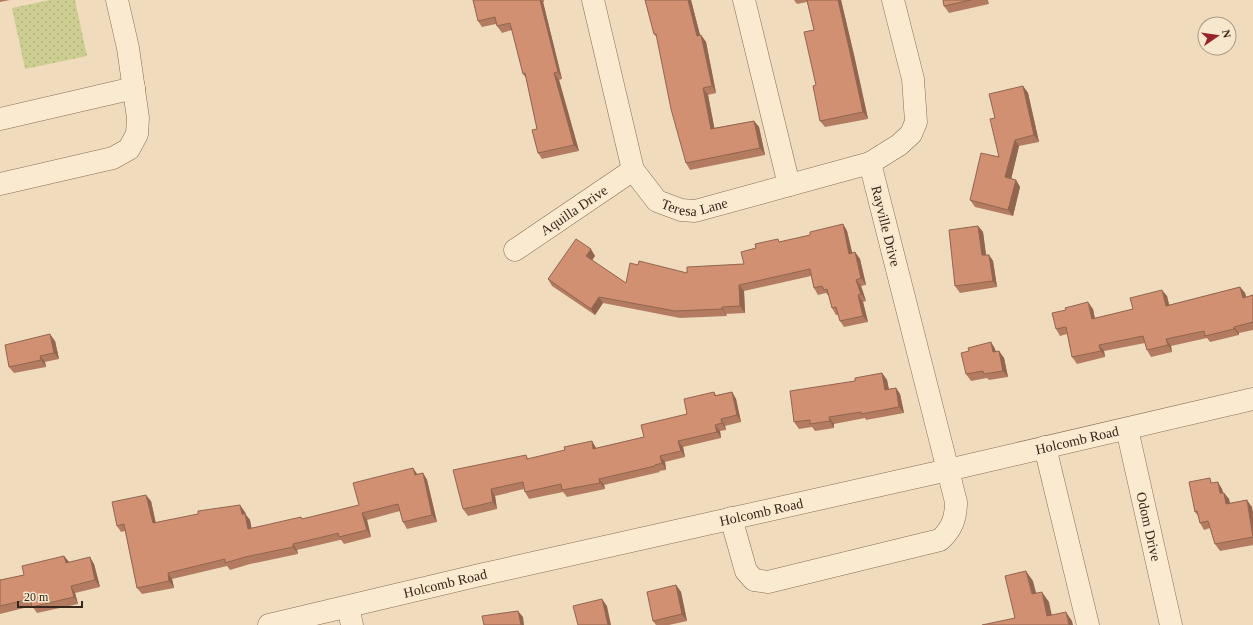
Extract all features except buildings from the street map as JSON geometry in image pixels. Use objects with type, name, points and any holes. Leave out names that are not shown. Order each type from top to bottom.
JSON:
[{"type":"street","points":[[0,184],[113,158],[129,149],[137,134],[138,118],[128,48],[117,0]]},
{"type":"street","name":"Teresa Lane","points":[[593,0],[633,170],[657,201],[681,210],[695,211],[870,163]]},
{"type":"street","points":[[744,0],[789,186]]},
{"type":"street","points":[[870,163],[900,145],[911,134],[916,122],[913,79],[893,0]]},
{"type":"street","points":[[0,119],[134,88]]},
{"type":"street","name":"Rayville Drive","points":[[731,518],[746,571],[754,580],[768,582],[940,540],[948,533],[956,513],[956,502],[870,163]]},
{"type":"street","name":"Aquilla Drive","points":[[515,250],[633,170]]},
{"type":"street","name":"Holcomb Road","points":[[269,625],[350,616],[484,574],[948,470],[1253,399]]},
{"type":"street","name":"Odom Drive","points":[[1127,429],[1171,625]]},
{"type":"street","points":[[1045,447],[1088,625]]},
{"type":"green space","points":[[50,0],[75,0],[87,56],[25,69],[12,8]]}]
